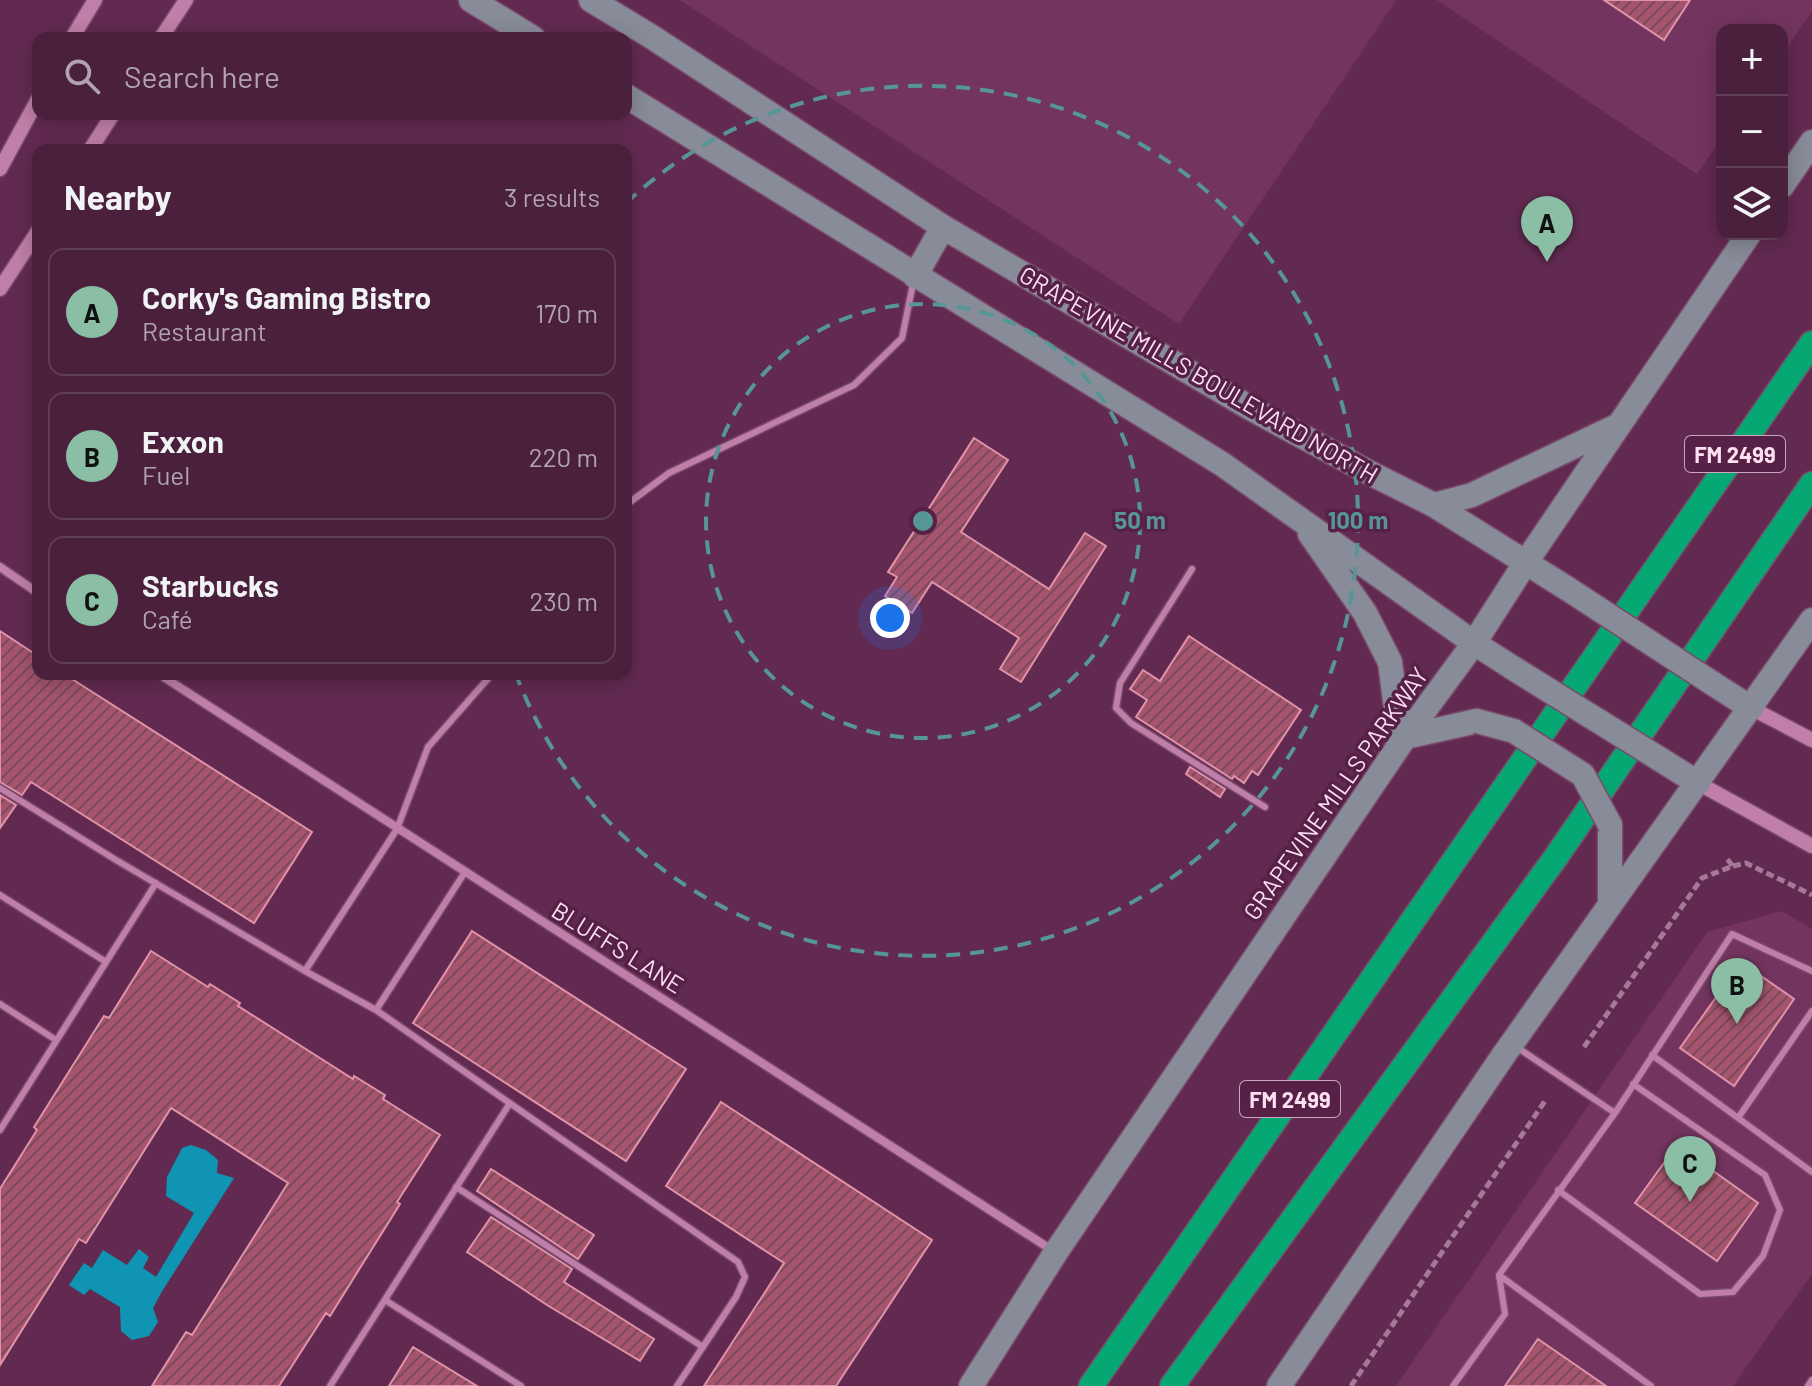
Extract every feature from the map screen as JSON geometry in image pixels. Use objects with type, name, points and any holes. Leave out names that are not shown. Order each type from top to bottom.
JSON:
[{"type":"highway","name":"FM 2499","points":[[1091,1386],[1812,343]]},
{"type":"highway","name":"FM 2499","points":[[1172,1386],[1556,857],[1812,484]]},
{"type":"main road","points":[[471,0],[523,32]]},
{"type":"main road","name":"GRAPEVINE MILLS BOULEVARD NORTH","points":[[591,0],[943,227],[1252,409],[1434,505],[1751,708]]},
{"type":"main road","points":[[632,100],[1222,464],[1474,643],[1698,783]]},
{"type":"main road","points":[[1788,177],[1812,142]]},
{"type":"main road","points":[[915,276],[943,227]]},
{"type":"main road","name":"GRAPEVINE MILLS PARKWAY","points":[[971,1386],[1056,1252],[1405,737],[1474,643],[1745,240]]},
{"type":"main road","points":[[1434,505],[1472,495],[1621,424]]},
{"type":"main road","points":[[1300,519],[1365,613],[1390,662],[1396,708],[1405,737],[1477,721],[1514,731],[1583,775],[1610,825],[1610,903]]},
{"type":"main road","points":[[1280,1386],[1512,1043],[1812,620]]},
{"type":"street","points":[[76,32],[95,0]]},
{"type":"street","points":[[165,32],[186,0]]},
{"type":"street","points":[[0,169],[32,110]]},
{"type":"street","points":[[94,144],[109,120]]},
{"type":"street","points":[[0,289],[32,240]]},
{"type":"street","points":[[0,567],[32,589]]},
{"type":"street","name":"BLUFFS LANE","points":[[168,680],[1056,1252]]},
{"type":"street","name":"GRAPEVINE MILLS BOULEVARD NORTH","points":[[1751,708],[1812,740]]},
{"type":"street","points":[[1698,783],[1812,846]]},
{"type":"lane","points":[[632,501],[669,473],[854,385],[902,338],[915,276]]},
{"type":"lane","points":[[1192,569],[1120,683],[1116,708],[1131,723],[1265,807]]},
{"type":"lane","points":[[305,971],[397,829],[428,747],[487,680]]},
{"type":"lane","points":[[0,788],[305,971],[376,1010],[738,1262],[745,1277],[736,1297],[677,1386]]},
{"type":"lane","points":[[376,1010],[465,872]]},
{"type":"lane","points":[[0,1130],[156,883]]},
{"type":"lane","points":[[0,895],[106,962]]},
{"type":"lane","points":[[1453,1386],[1505,1314],[1499,1275],[1615,1113],[1732,934],[1812,971]]},
{"type":"lane","points":[[0,1004],[56,1040]]},
{"type":"lane","points":[[1738,1118],[1812,1011]]},
{"type":"lane","points":[[1512,1043],[1615,1113]]},
{"type":"lane","points":[[1652,1055],[1812,1172]]},
{"type":"lane","points":[[1558,1190],[1700,1294],[1733,1292],[1763,1256],[1780,1210],[1765,1175],[1633,1084]]},
{"type":"lane","points":[[330,1386],[510,1103]]},
{"type":"lane","points":[[456,1187],[703,1347]]},
{"type":"lane","points":[[1499,1275],[1651,1386]]},
{"type":"lane","points":[[385,1300],[521,1386]]},
{"type":"lane","points":[[1808,1386],[1812,1380]]},
{"type":"path","points":[[1727,859],[1733,866]]},
{"type":"path","points":[[1584,1047],[1702,878],[1746,863],[1812,895]]},
{"type":"path","points":[[1351,1386],[1545,1101]]},
{"type":"shaded area","points":[[680,0],[1396,0],[1179,324]]},
{"type":"shaded area","points":[[1437,0],[1812,0],[1812,12],[1788,46],[1788,24],[1716,24],[1716,147],[1697,174]]},
{"type":"shaded area","points":[[1782,911],[1812,929],[1812,1274],[1733,1386],[1396,1386],[1707,932]]},
{"type":"water","points":[[191,1145],[206,1150],[218,1160],[217,1173],[234,1178],[153,1308],[158,1322],[149,1336],[132,1340],[121,1331],[120,1307],[90,1289],[84,1295],[69,1285],[84,1263],[92,1268],[103,1250],[127,1265],[139,1249],[149,1257],[143,1268],[156,1277],[194,1213],[166,1196],[167,1177],[182,1148]]},
{"type":"building","points":[[1604,0],[1690,0],[1664,40]]},
{"type":"building","points":[[974,438],[1008,460],[961,532],[1049,589],[1085,533],[1106,546],[1021,682],[1000,669],[1019,638],[932,582],[912,613],[885,596],[897,577],[888,572]]},
{"type":"building","points":[[0,631],[32,652],[32,680],[73,680],[312,832],[254,923],[31,782],[22,795],[0,782]]},
{"type":"building","points":[[1189,636],[1301,710],[1258,775],[1252,771],[1244,783],[1234,776],[1232,779],[1136,717],[1147,700],[1130,689],[1143,670],[1160,681]]},
{"type":"building","points":[[1190,767],[1225,789],[1220,797],[1186,774]]},
{"type":"building","points":[[0,795],[16,805],[0,828]]},
{"type":"building","points":[[472,931],[686,1069],[626,1161],[413,1023]]},
{"type":"building","points":[[151,951],[240,1003],[238,1006],[353,1079],[354,1076],[385,1095],[383,1099],[440,1135],[330,1316],[326,1313],[279,1386],[152,1386],[186,1332],[192,1335],[288,1183],[171,1108],[86,1243],[79,1239],[0,1365],[0,1189],[37,1130],[34,1127],[104,1016],[109,1018]]},
{"type":"building","points":[[1741,962],[1794,999],[1734,1086],[1680,1048]]},
{"type":"building","points":[[721,1102],[932,1240],[836,1386],[704,1386],[784,1263],[666,1186]]},
{"type":"building","points":[[1677,1145],[1758,1203],[1717,1261],[1635,1203]]},
{"type":"building","points":[[491,1169],[594,1235],[578,1259],[477,1191]]},
{"type":"building","points":[[491,1217],[572,1269],[564,1282],[654,1339],[640,1361],[467,1252]]},
{"type":"building","points":[[1538,1339],[1606,1386],[1505,1386]]},
{"type":"building","points":[[413,1347],[477,1386],[389,1386]]},
{"type":"place","name":"Corky's Gaming Bistro","points":[[1547,262]]},
{"type":"place","name":"Exxon","points":[[1737,1024]]},
{"type":"place","name":"Starbucks","points":[[1690,1202]]}]
